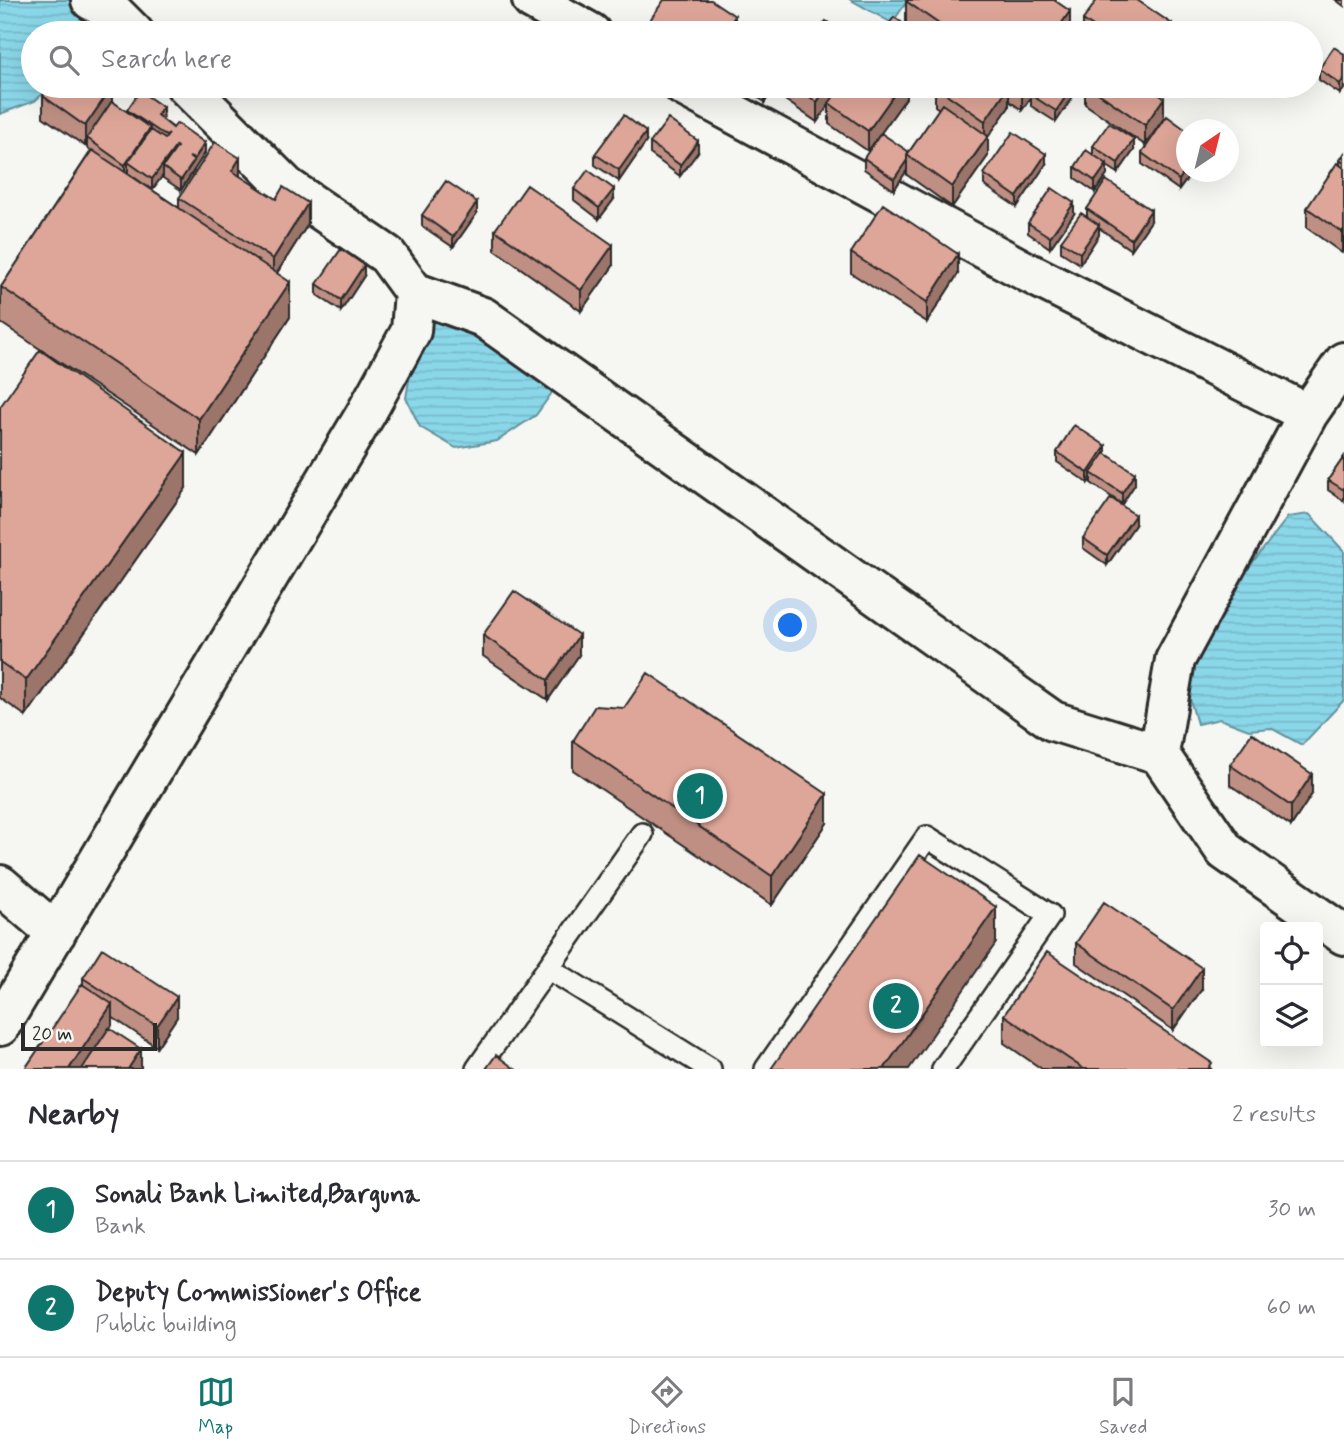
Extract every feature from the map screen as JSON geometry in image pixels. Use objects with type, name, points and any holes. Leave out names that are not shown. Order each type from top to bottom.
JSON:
[{"type":"street","points":[[532,0],[570,21]]},
{"type":"street","points":[[198,98],[287,187],[387,255],[414,292],[483,317],[1054,721],[1159,754],[1225,851],[1344,934]]},
{"type":"street","points":[[705,98],[1027,272],[1308,414]]},
{"type":"street","points":[[0,1026],[378,391],[411,331],[414,292]]},
{"type":"street","points":[[1159,754],[1175,660],[1308,414],[1344,362]]},
{"type":"street","points":[[0,885],[56,933]]},
{"type":"lane","points":[[477,1069],[642,834]]},
{"type":"lane","points":[[765,1069],[927,837],[1049,915],[943,1069]]},
{"type":"lane","points":[[548,968],[710,1069]]},
{"type":"water","points":[[0,0],[73,0],[87,21],[21,21],[21,98],[38,98],[0,114]]},
{"type":"water","points":[[851,0],[908,0],[893,21],[888,21]]},
{"type":"water","points":[[458,306],[555,383],[551,394],[536,415],[497,441],[456,448],[420,427],[406,398],[412,362],[424,327]]},
{"type":"water","points":[[1309,514],[1344,551],[1344,700],[1302,745],[1271,728],[1249,730],[1220,719],[1197,724],[1189,696],[1193,656],[1242,576],[1288,517]]},
{"type":"building","points":[[664,0],[711,0],[735,16],[732,21],[650,20]]},
{"type":"building","points":[[1054,0],[1070,11],[1063,21],[935,21],[906,1]]},
{"type":"building","points":[[1097,0],[1137,0],[1168,21],[1084,21]]},
{"type":"building","points":[[1334,47],[1344,54],[1344,78],[1340,84],[1323,72],[1323,63]]},
{"type":"building","points":[[46,98],[104,98],[85,126]]},
{"type":"building","points":[[135,98],[150,98],[163,107],[157,115],[173,128],[177,123],[205,143],[194,159],[189,157],[194,161],[181,180],[163,167],[176,146],[152,179],[128,162],[151,130],[165,139],[169,134],[166,136],[127,110]]},
{"type":"building","points":[[833,98],[891,98],[868,131],[829,103]]},
{"type":"building","points":[[952,98],[1001,98],[985,121]]},
{"type":"building","points":[[1036,98],[1065,98],[1056,111]]},
{"type":"building","points":[[1106,98],[1164,98],[1145,125]]},
{"type":"building","points":[[112,101],[150,128],[125,165],[87,138]]},
{"type":"building","points":[[942,104],[988,136],[952,187],[907,155]]},
{"type":"building","points":[[624,115],[646,132],[619,170],[595,154]]},
{"type":"building","points":[[1167,116],[1176,123],[1176,178],[1142,153]]},
{"type":"building","points":[[668,119],[698,141],[680,165],[650,143]]},
{"type":"building","points":[[1109,123],[1134,139],[1118,163],[1093,146]]},
{"type":"building","points":[[1013,132],[1046,154],[1017,197],[984,174]]},
{"type":"building","points":[[881,133],[909,152],[907,160],[894,179],[864,158]]},
{"type":"building","points":[[215,142],[240,158],[232,171],[276,199],[283,187],[308,203],[273,259],[179,198]]},
{"type":"building","points":[[92,150],[290,282],[199,419],[1,287]]},
{"type":"building","points":[[1086,150],[1107,164],[1095,181],[1075,167]]},
{"type":"building","points":[[1337,163],[1344,168],[1342,232],[1307,208]]},
{"type":"building","points":[[588,170],[614,189],[599,208],[574,189]]},
{"type":"building","points":[[1106,180],[1151,210],[1131,239],[1087,209]]},
{"type":"building","points":[[446,181],[477,202],[453,237],[422,215]]},
{"type":"building","points":[[527,185],[613,245],[581,290],[495,230]]},
{"type":"building","points":[[1052,188],[1074,203],[1050,237],[1028,223]]},
{"type":"building","points":[[883,204],[958,254],[927,302],[851,253]]},
{"type":"building","points":[[1081,213],[1099,225],[1080,253],[1061,241]]},
{"type":"building","points":[[341,249],[364,265],[341,300],[317,284]]},
{"type":"building","points":[[40,350],[186,453],[26,680],[0,662],[0,407]]},
{"type":"building","points":[[1074,425],[1106,446],[1088,473],[1057,452]]},
{"type":"building","points":[[1105,453],[1135,473],[1122,493],[1091,473]]},
{"type":"building","points":[[1344,457],[1344,490],[1328,480]]},
{"type":"building","points":[[1111,498],[1135,515],[1107,555],[1083,538]]},
{"type":"building","points":[[514,591],[579,635],[548,680],[483,635]]},
{"type":"building","points":[[648,673],[827,794],[772,876],[573,741],[595,706],[624,708]]},
{"type":"building","points":[[1252,733],[1312,774],[1291,806],[1230,765]]},
{"type":"building","points":[[920,855],[996,907],[884,1069],[771,1069]]},
{"type":"building","points":[[1104,902],[1202,968],[1173,1010],[1076,943]]},
{"type":"building","points":[[102,948],[177,997],[157,1026],[83,978]]},
{"type":"building","points":[[1047,952],[1212,1063],[1208,1069],[1084,1069],[1004,1015]]},
{"type":"building","points":[[82,984],[112,1004],[69,1069],[25,1069]]},
{"type":"building","points":[[109,1028],[141,1049],[128,1069],[82,1069]]},
{"type":"building","points":[[496,1055],[515,1069],[486,1069]]},
{"type":"place","name":"Sonali Bank Limited,Barguna","points":[[700,796]]},
{"type":"place","name":"Deputy Commissioner's Office","points":[[896,1006]]}]
